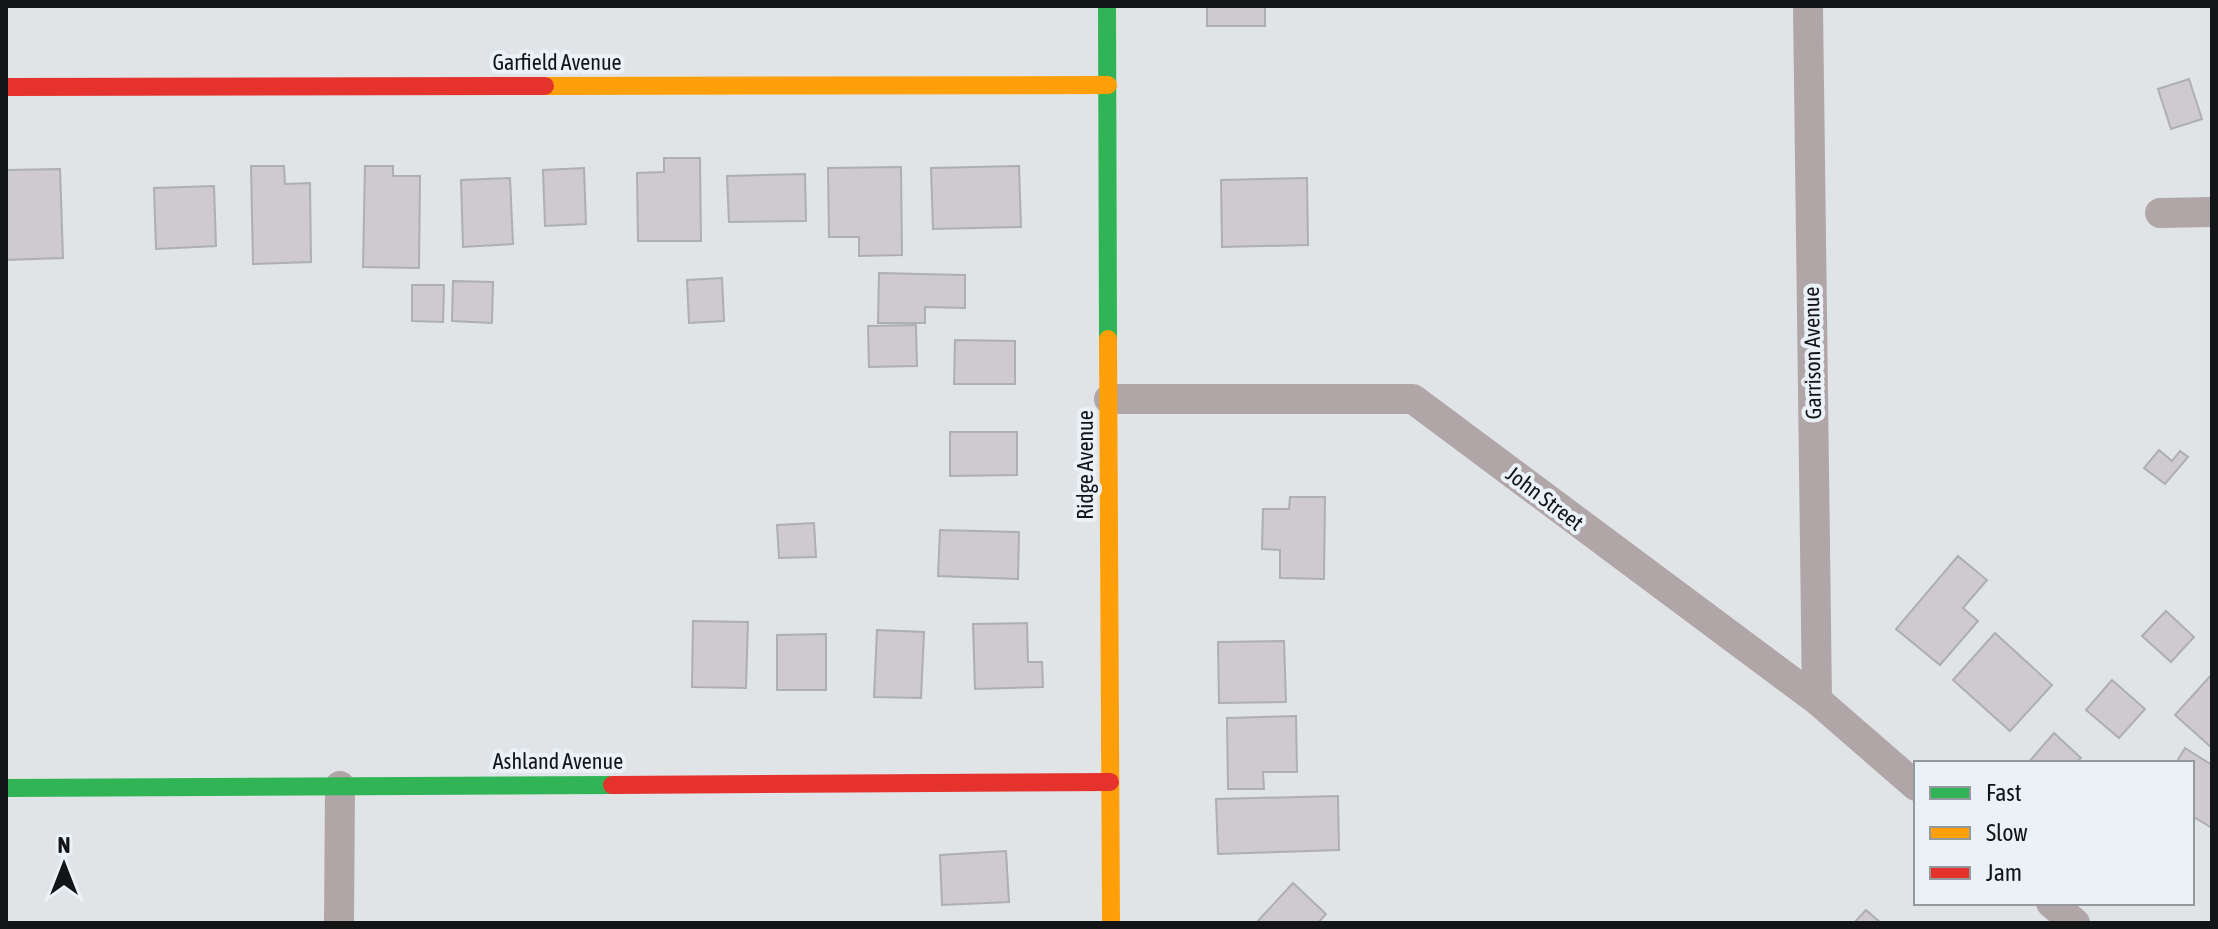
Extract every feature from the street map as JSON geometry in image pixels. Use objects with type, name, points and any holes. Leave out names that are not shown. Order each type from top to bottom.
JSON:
[{"type":"street","name":"Ridge Avenue","points":[[1107,6],[1111,923]]},
{"type":"street","name":"Garrison Avenue","points":[[1808,6],[1817,700]]},
{"type":"street","name":"Garfield Avenue","points":[[6,87],[1108,85]]},
{"type":"street","points":[[2160,213],[2212,212]]},
{"type":"street","name":"John Street","points":[[1109,399],[1413,399],[1817,700],[1914,784]]},
{"type":"street","name":"Ashland Avenue","points":[[6,788],[1110,782]]},
{"type":"street","points":[[339,923],[340,786]]},
{"type":"street","points":[[2053,905],[2075,923]]},
{"type":"building","points":[[1207,6],[1265,6],[1265,26],[1207,26]]},
{"type":"building","points":[[2189,79],[2202,119],[2171,129],[2158,89]]},
{"type":"building","points":[[664,158],[700,158],[701,241],[638,241],[637,173],[664,172]]},
{"type":"building","points":[[251,166],[284,166],[285,184],[310,183],[311,262],[253,264]]},
{"type":"building","points":[[365,166],[393,166],[393,176],[420,176],[419,268],[363,267]]},
{"type":"building","points":[[1019,166],[1021,227],[933,229],[931,168]]},
{"type":"building","points":[[901,167],[902,255],[859,256],[859,237],[829,237],[828,168]]},
{"type":"building","points":[[584,168],[586,224],[545,226],[543,170]]},
{"type":"building","points":[[60,169],[63,258],[6,260],[6,170]]},
{"type":"building","points":[[805,174],[806,221],[729,222],[727,176]]},
{"type":"building","points":[[510,178],[513,244],[463,247],[461,180]]},
{"type":"building","points":[[1307,178],[1308,245],[1222,247],[1221,180]]},
{"type":"building","points":[[214,186],[216,246],[156,249],[154,188]]},
{"type":"building","points":[[879,273],[965,275],[965,308],[925,307],[925,323],[878,323]]},
{"type":"building","points":[[722,278],[724,321],[689,323],[687,280]]},
{"type":"building","points":[[453,281],[493,282],[492,323],[452,321]]},
{"type":"building","points":[[412,285],[444,285],[443,322],[412,321]]},
{"type":"building","points":[[916,325],[917,366],[869,367],[868,326]]},
{"type":"building","points":[[955,340],[1015,341],[1015,384],[954,384]]},
{"type":"building","points":[[950,432],[1017,432],[1017,475],[950,476]]},
{"type":"building","points":[[2159,450],[2172,461],[2180,451],[2188,457],[2165,484],[2144,468]]},
{"type":"building","points":[[1290,497],[1325,497],[1324,579],[1280,578],[1280,550],[1262,549],[1263,509],[1289,509]]},
{"type":"building","points":[[814,523],[816,557],[779,558],[777,525]]},
{"type":"building","points":[[940,530],[1019,532],[1018,579],[938,576]]},
{"type":"building","points":[[1958,556],[1987,580],[1963,608],[1978,621],[1940,665],[1896,629]]},
{"type":"building","points":[[2166,611],[2194,637],[2171,662],[2142,636]]},
{"type":"building","points":[[693,621],[748,622],[746,688],[692,687]]},
{"type":"building","points":[[1027,623],[1028,662],[1042,662],[1043,687],[975,689],[973,624]]},
{"type":"building","points":[[877,630],[924,632],[921,698],[874,697]]},
{"type":"building","points":[[1995,633],[2052,685],[2010,731],[1953,680]]},
{"type":"building","points":[[826,634],[826,690],[777,690],[777,635]]},
{"type":"building","points":[[1284,641],[1286,702],[1219,703],[1218,642]]},
{"type":"building","points":[[2212,674],[2212,748],[2175,715]]},
{"type":"building","points":[[2112,680],[2145,709],[2119,738],[2086,710]]},
{"type":"building","points":[[1296,716],[1297,772],[1263,772],[1264,789],[1228,789],[1227,718]]},
{"type":"building","points":[[2054,733],[2081,758],[2078,761],[2030,761]]},
{"type":"building","points":[[2185,748],[2212,765],[2212,828],[2194,817],[2194,761],[2177,761]]},
{"type":"building","points":[[1338,796],[1339,850],[1218,854],[1216,799]]},
{"type":"building","points":[[1006,851],[1009,902],[942,905],[940,855]]},
{"type":"building","points":[[1293,883],[1326,914],[1318,923],[1256,923]]},
{"type":"building","points":[[1866,910],[1881,923],[1854,923]]},
{"type":"traffic: fast","points":[[1107,6],[1108,339]]},
{"type":"traffic: fast","points":[[6,788],[612,785]]},
{"type":"traffic: slow","points":[[545,86],[1108,85]]},
{"type":"traffic: slow","points":[[1108,339],[1111,923]]},
{"type":"traffic: jam","points":[[6,87],[545,86]]},
{"type":"traffic: jam","points":[[612,785],[1110,782]]}]
